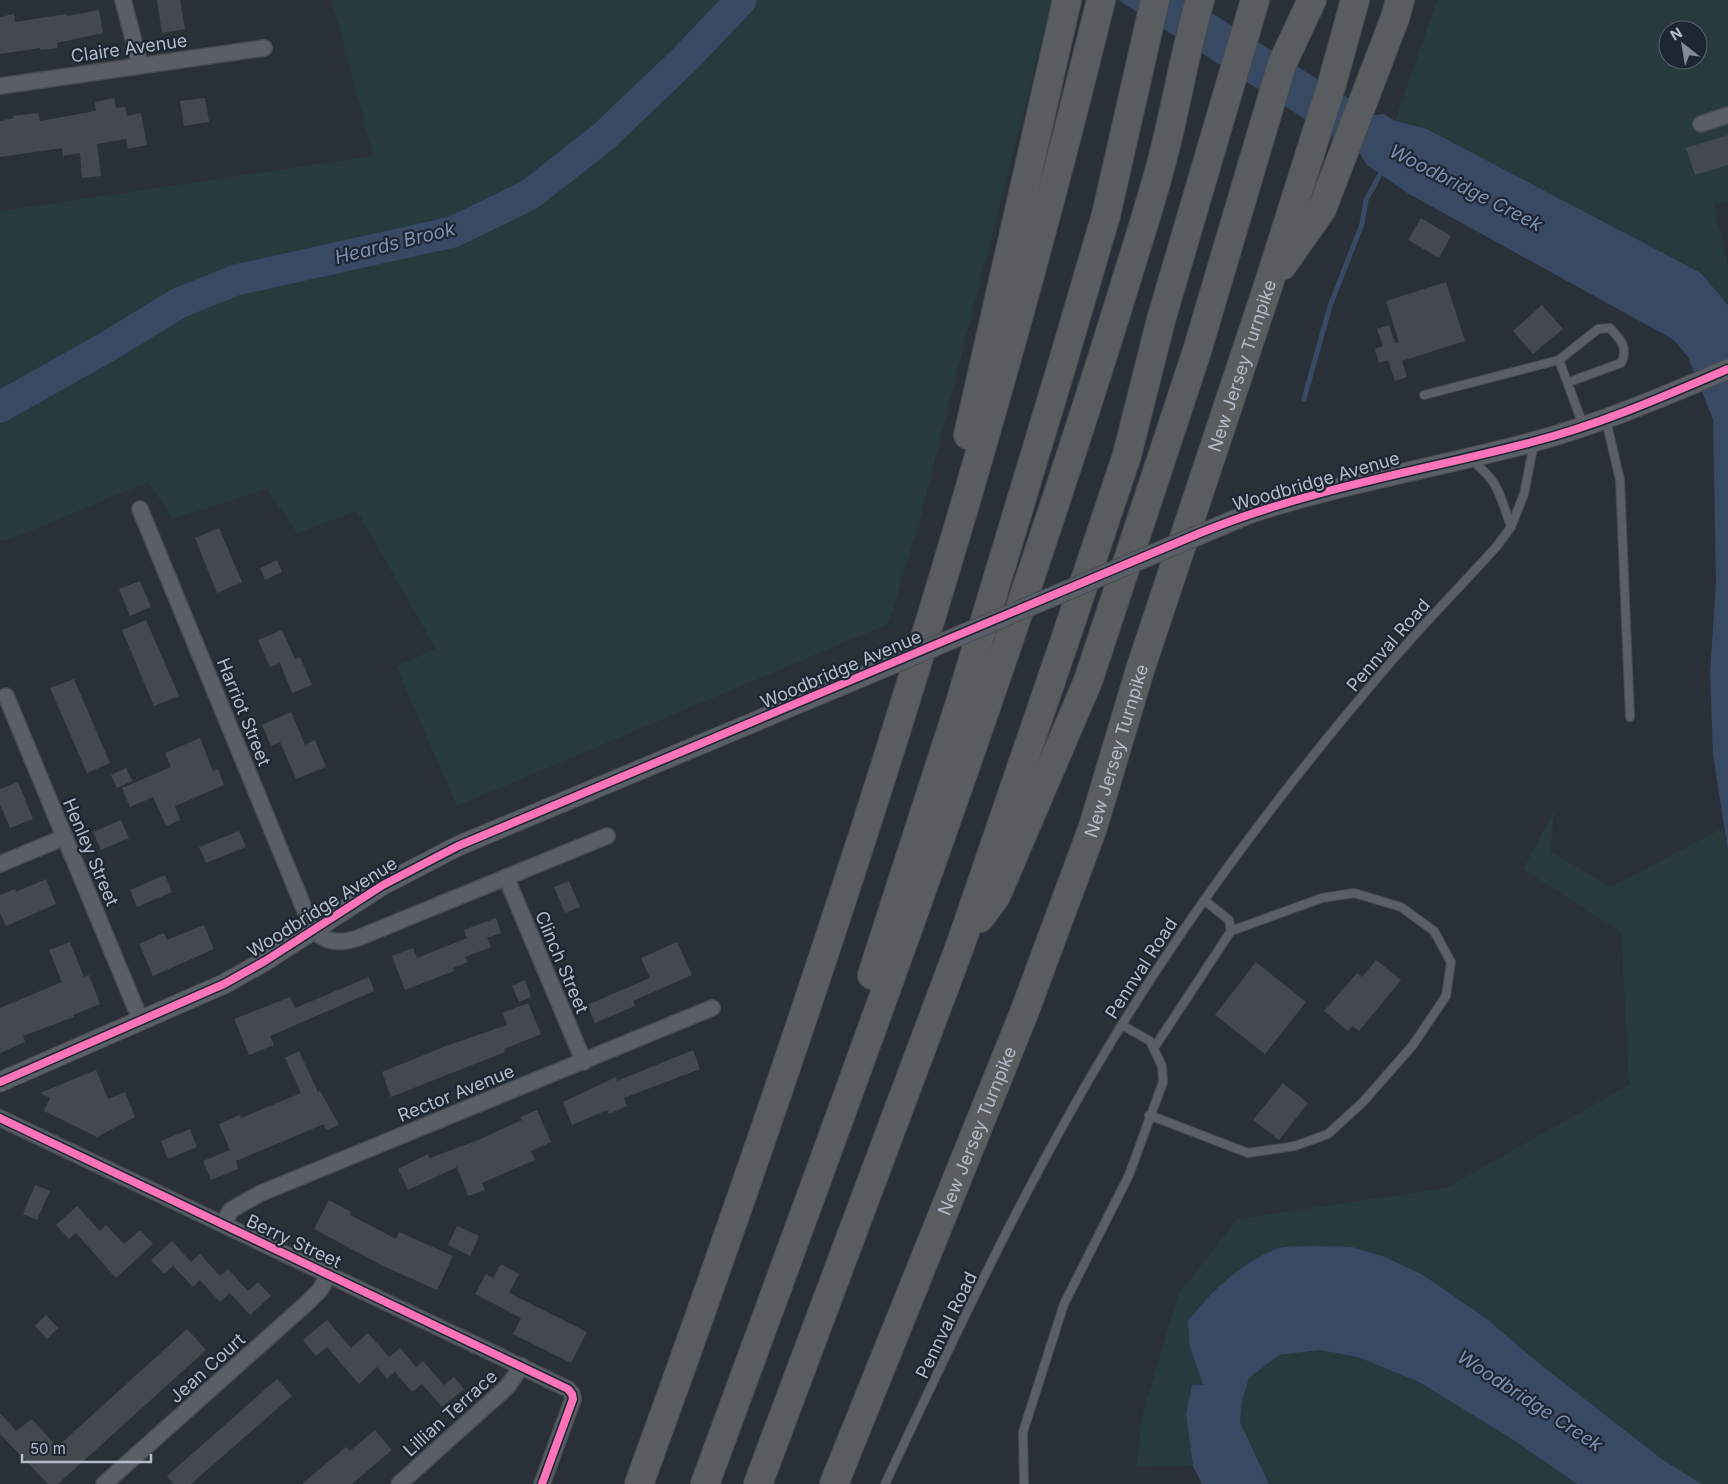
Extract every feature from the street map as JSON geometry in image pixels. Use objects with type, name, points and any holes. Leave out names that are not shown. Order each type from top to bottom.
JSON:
[{"type":"highway","points":[[934,605],[986,349],[1068,0]]},
{"type":"highway","points":[[639,1484],[708,1295],[837,918],[934,605],[1031,271],[1101,0]]},
{"type":"highway","points":[[758,1484],[960,946],[1126,454],[1161,320],[1255,0]]},
{"type":"highway","points":[[960,946],[996,896],[1088,681],[1197,351],[1282,64],[1312,0]]},
{"type":"highway","name":"New Jersey Turnpike","points":[[834,1484],[1024,1013],[1093,827],[1140,670],[1268,286],[1331,87],[1355,0]]},
{"type":"highway","points":[[1268,286],[1322,210],[1395,18],[1400,0]]},
{"type":"highway","points":[[706,1484],[1019,612],[1114,320],[1164,153],[1187,48],[1200,1]]},
{"type":"highway","points":[[789,1256],[846,1061],[962,697],[1062,365],[1106,214],[1152,12]]},
{"type":"street","points":[[124,0],[140,65]]},
{"type":"street","name":"Claire Avenue","points":[[0,86],[264,48]]},
{"type":"street","points":[[1701,124],[1728,115]]},
{"type":"street","name":"Woodbridge Avenue","points":[[1,1078],[141,1021],[237,977],[383,885],[458,846],[1251,513],[1323,491],[1534,442],[1606,418],[1728,369]]},
{"type":"street","name":"Harriot Street","points":[[140,509],[313,930]]},
{"type":"street","name":"Henley Street","points":[[6,696],[141,1021]]},
{"type":"street","name":"Woodbridge Avenue","points":[[313,930],[328,940],[351,940],[607,836]]},
{"type":"street","points":[[0,864],[65,837]]},
{"type":"street","name":"Clinch Street","points":[[506,877],[584,1062]]},
{"type":"street","name":"Rector Avenue","points":[[223,1224],[226,1217],[239,1204],[259,1194],[712,1008]]},
{"type":"street","name":"Berry Street","points":[[0,1118],[568,1389],[573,1399],[542,1484]]},
{"type":"street","name":"Jean Court","points":[[104,1484],[314,1297],[328,1274]]},
{"type":"street","name":"Lillian Terrace","points":[[399,1484],[507,1387],[522,1366]]},
{"type":"lane","points":[[1424,395],[1559,360],[1598,329],[1610,328],[1622,342],[1625,356],[1621,363],[1568,382]]},
{"type":"lane","points":[[1559,360],[1583,425]]},
{"type":"lane","points":[[1606,418],[1620,480],[1630,716]]},
{"type":"lane","name":"Pennval Road","points":[[885,1484],[1019,1210],[1087,1082],[1122,1024],[1204,900],[1289,785],[1391,661],[1497,546],[1511,527],[1524,494],[1534,442]]},
{"type":"lane","points":[[1467,457],[1488,473],[1498,487],[1511,527]]},
{"type":"lane","points":[[1150,1115],[1248,1153],[1295,1146],[1328,1134],[1363,1102],[1413,1045],[1446,996],[1451,962],[1434,931],[1401,907],[1354,893],[1322,898],[1231,931],[1154,1048]]},
{"type":"lane","points":[[1204,900],[1229,920],[1231,931]]},
{"type":"lane","points":[[1024,1484],[1023,1432],[1064,1304],[1129,1175],[1163,1082],[1162,1066],[1150,1041],[1122,1024]]},
{"type":"green space","points":[[332,0],[1052,0],[918,526],[888,624],[457,806],[396,666],[436,649],[357,511],[297,533],[267,489],[173,519],[148,482],[11,539],[0,540],[0,211],[373,156]]},
{"type":"green space","points":[[1437,0],[1728,0],[1728,201],[1714,205],[1728,265],[1728,305],[1701,273],[1427,129],[1395,121]]},
{"type":"green space","points":[[1554,811],[1551,852],[1611,887],[1723,828],[1728,852],[1728,1484],[1702,1484],[1663,1460],[1536,1361],[1487,1319],[1422,1275],[1352,1247],[1275,1249],[1190,1347],[1203,1385],[1186,1414],[1193,1466],[1136,1467],[1142,1417],[1178,1295],[1237,1219],[1446,1188],[1629,1085],[1621,932],[1523,869]]},
{"type":"green space","points":[[1320,1350],[1358,1357],[1419,1382],[1512,1439],[1577,1484],[1269,1484],[1240,1422],[1242,1401],[1249,1377],[1279,1355]]},
{"type":"water","name":"Woodbridge Creek","points":[[1118,0],[1191,0],[1375,115],[1384,114],[1395,121],[1427,129],[1701,273],[1728,305],[1728,852],[1713,754],[1710,673],[1716,583],[1713,419],[1688,357],[1674,340],[1409,194],[1367,165],[1360,154]]},
{"type":"water","name":"Woodbridge Creek","points":[[1312,1246],[1352,1247],[1385,1257],[1423,1275],[1487,1319],[1536,1361],[1663,1460],[1702,1484],[1577,1484],[1512,1439],[1419,1382],[1358,1357],[1320,1350],[1279,1355],[1249,1378],[1242,1401],[1240,1422],[1269,1484],[1202,1484],[1193,1466],[1186,1414],[1192,1385],[1203,1385],[1190,1347],[1188,1321],[1226,1280],[1249,1263],[1278,1248]]},
{"type":"building","points":[[157,0],[180,0],[185,29],[162,33]]},
{"type":"building","points":[[99,10],[103,33],[57,43],[58,48],[40,50],[40,48],[0,54],[0,17],[14,14],[15,22]]},
{"type":"building","points":[[114,98],[116,108],[125,107],[127,116],[141,113],[147,145],[128,149],[126,139],[97,144],[101,176],[82,178],[80,153],[63,156],[62,148],[0,157],[0,121],[13,118],[13,116],[38,113],[40,121],[96,111],[95,102]]},
{"type":"building","points":[[205,98],[209,122],[184,126],[180,101]]},
{"type":"building","points":[[1728,135],[1728,165],[1695,175],[1686,148]]},
{"type":"building","points":[[1421,218],[1451,236],[1439,258],[1408,240]]},
{"type":"building","points":[[1446,282],[1465,341],[1402,361],[1407,377],[1395,381],[1388,360],[1379,363],[1375,349],[1383,346],[1377,329],[1389,325],[1395,343],[1399,342],[1386,301]]},
{"type":"building","points":[[1542,305],[1563,329],[1533,354],[1513,331]]},
{"type":"building","points":[[219,528],[242,582],[217,593],[195,538]]},
{"type":"building","points":[[277,560],[282,572],[265,580],[260,568]]},
{"type":"building","points":[[140,581],[151,607],[130,616],[119,589]]},
{"type":"building","points":[[146,620],[179,696],[154,706],[122,630]]},
{"type":"building","points":[[282,630],[295,659],[300,657],[312,685],[292,693],[280,663],[270,667],[258,640]]},
{"type":"building","points":[[74,679],[110,763],[87,773],[50,688]]},
{"type":"building","points":[[291,712],[305,745],[315,740],[326,767],[296,779],[280,742],[271,746],[262,725]]},
{"type":"building","points":[[200,738],[213,771],[218,769],[224,785],[175,806],[180,820],[166,826],[153,797],[130,807],[122,788],[171,767],[165,753]]},
{"type":"building","points":[[126,768],[132,781],[117,788],[111,775]]},
{"type":"building","points":[[18,782],[33,819],[10,828],[0,804],[0,789]]},
{"type":"building","points":[[121,820],[129,838],[101,850],[93,832]]},
{"type":"building","points":[[239,831],[246,847],[206,863],[199,847]]},
{"type":"building","points":[[165,875],[172,892],[137,907],[130,890]]},
{"type":"building","points":[[46,879],[56,904],[6,926],[0,913],[0,895],[15,889],[16,892]]},
{"type":"building","points":[[569,881],[580,907],[565,913],[554,887]]},
{"type":"building","points":[[496,918],[501,933],[487,938],[491,947],[465,957],[468,962],[453,968],[454,971],[405,990],[392,956],[413,948],[417,958],[467,938],[464,930]]},
{"type":"building","points":[[204,925],[214,949],[153,976],[139,944],[164,933],[167,940]]},
{"type":"building","points":[[70,942],[84,977],[89,975],[100,1004],[73,1015],[74,1017],[23,1036],[25,1042],[0,1053],[0,1008],[62,982],[49,950]]},
{"type":"building","points":[[677,942],[692,975],[633,1001],[635,1006],[595,1023],[587,1005],[650,978],[641,958]]},
{"type":"building","points":[[1376,960],[1401,980],[1359,1031],[1353,1026],[1348,1031],[1324,1011],[1357,973],[1362,977]]},
{"type":"building","points":[[1256,962],[1306,1002],[1265,1054],[1215,1015]]},
{"type":"building","points":[[369,977],[374,991],[270,1036],[274,1045],[249,1055],[234,1019],[290,997],[295,1008]]},
{"type":"building","points":[[525,980],[531,997],[519,1002],[512,986]]},
{"type":"building","points":[[528,1003],[541,1034],[504,1049],[505,1052],[391,1097],[382,1072],[446,1046],[507,1025],[502,1013]]},
{"type":"building","points":[[693,1050],[700,1069],[624,1098],[627,1106],[609,1114],[607,1110],[572,1125],[563,1102],[616,1077],[617,1081]]},
{"type":"building","points":[[299,1051],[318,1092],[320,1091],[339,1125],[326,1130],[324,1124],[236,1161],[238,1169],[211,1180],[203,1161],[230,1150],[219,1124],[240,1115],[241,1118],[301,1093],[285,1058]]},
{"type":"building","points":[[96,1070],[108,1099],[125,1092],[135,1117],[97,1137],[44,1111],[50,1098],[40,1093]]},
{"type":"building","points":[[1283,1083],[1308,1103],[1279,1140],[1253,1120]]},
{"type":"building","points":[[537,1110],[551,1142],[531,1151],[535,1160],[482,1183],[485,1190],[468,1196],[457,1167],[408,1190],[398,1169],[428,1154],[430,1158],[478,1140],[522,1120],[520,1117]]},
{"type":"building","points":[[190,1129],[197,1147],[168,1159],[161,1141]]},
{"type":"building","points":[[35,1185],[50,1191],[37,1220],[23,1214]]},
{"type":"building","points":[[329,1200],[351,1212],[350,1215],[396,1239],[399,1232],[453,1256],[437,1290],[383,1266],[314,1229]]},
{"type":"building","points":[[77,1206],[100,1231],[106,1225],[124,1244],[140,1230],[153,1244],[116,1278],[76,1233],[69,1239],[56,1225]]},
{"type":"building","points":[[457,1226],[479,1236],[470,1256],[448,1245]]},
{"type":"building","points":[[172,1241],[191,1262],[200,1254],[220,1276],[228,1269],[248,1291],[258,1282],[271,1296],[250,1315],[230,1293],[220,1302],[200,1280],[193,1287],[173,1266],[164,1274],[151,1260]]},
{"type":"building","points":[[501,1264],[519,1274],[509,1293],[587,1332],[571,1363],[513,1334],[521,1318],[475,1294],[486,1274],[493,1278]]},
{"type":"building","points":[[46,1315],[58,1328],[47,1339],[35,1326]]},
{"type":"building","points":[[327,1320],[351,1348],[368,1333],[389,1357],[400,1348],[416,1367],[423,1361],[444,1385],[454,1377],[464,1389],[442,1407],[422,1384],[412,1392],[395,1372],[387,1379],[377,1367],[359,1384],[327,1347],[316,1356],[303,1340]]},
{"type":"building","points":[[187,1329],[206,1350],[58,1484],[48,1484],[0,1434],[0,1413],[16,1431],[32,1419],[57,1447]]},
{"type":"building","points":[[277,1379],[292,1396],[191,1484],[174,1484],[167,1476]]},
{"type":"building","points":[[375,1430],[392,1450],[352,1484],[302,1484],[346,1447],[350,1451]]},
{"type":"waterway","name":"Heards Brook","points":[[0,407],[105,348],[179,303],[236,280],[453,232],[529,195],[602,138],[685,59],[741,0]]},
{"type":"waterway","name":"Woodbridge Creek","points":[[1304,399],[1330,306],[1362,224],[1366,200],[1383,169]]},
{"type":"cycle path","points":[[0,1082],[224,984],[265,961],[383,885],[458,846],[1200,533],[1281,504],[1557,435],[1632,409],[1728,369]]},
{"type":"cycle path","points":[[0,1118],[568,1389],[573,1399],[542,1484]]}]
